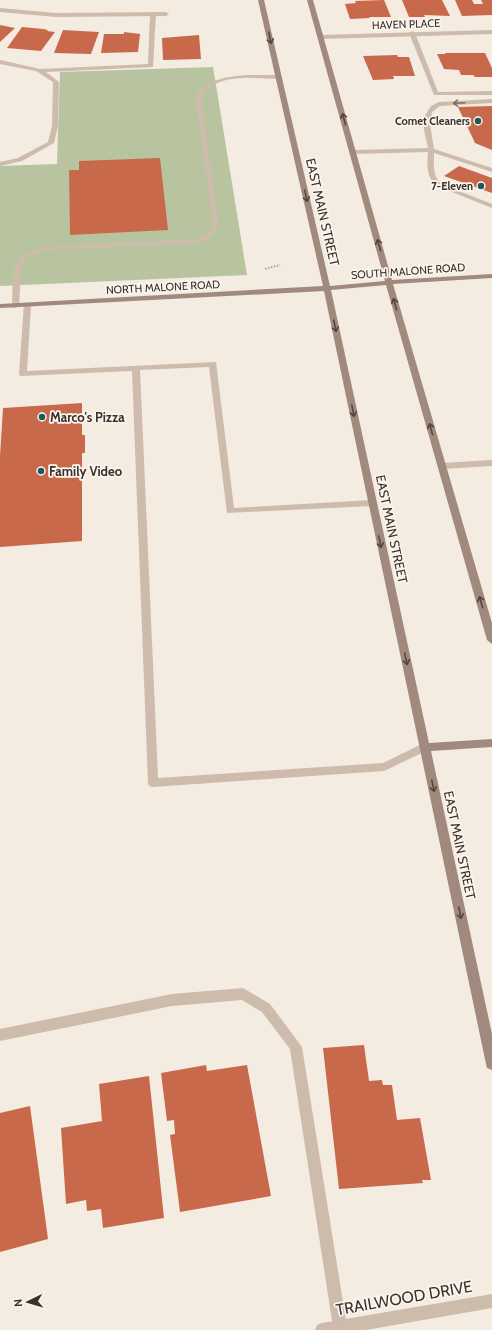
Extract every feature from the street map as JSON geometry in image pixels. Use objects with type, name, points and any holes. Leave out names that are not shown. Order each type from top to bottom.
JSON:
[{"type":"main road","name":"EAST MAIN STREET","points":[[261,0],[326,288],[492,1064]]},
{"type":"main road","points":[[310,0],[492,640]]},
{"type":"main road","name":"SOUTH MALONE ROAD","points":[[326,288],[389,282],[492,276]]},
{"type":"main road","name":"NORTH MALONE ROAD","points":[[0,306],[191,297],[326,288]]},
{"type":"main road","points":[[424,747],[492,743]]},
{"type":"street","points":[[0,10],[56,15],[166,14]]},
{"type":"street","points":[[40,70],[151,66],[153,14]]},
{"type":"street","name":"HAVEN PLACE","points":[[321,37],[492,32]]},
{"type":"street","points":[[412,34],[436,94],[492,93]]},
{"type":"street","points":[[0,62],[40,70],[49,74],[56,82],[55,126],[51,143],[24,158],[9,164],[0,164]]},
{"type":"street","points":[[15,306],[17,270],[22,258],[44,248],[201,241],[211,234],[216,226],[198,96],[200,90],[206,85],[228,79],[278,77]]},
{"type":"street","points":[[492,101],[439,104],[432,106],[428,111],[426,118],[432,150],[430,175],[433,181],[439,185],[492,206]]},
{"type":"street","points":[[353,152],[432,150],[492,170]]},
{"type":"street","points":[[27,305],[23,374],[214,364],[230,511],[372,504]]},
{"type":"street","points":[[136,368],[153,783],[384,767],[424,747]]},
{"type":"street","points":[[442,466],[492,463]]},
{"type":"street","points":[[0,1035],[172,1000],[243,994],[266,1008],[296,1047],[340,1327]]},
{"type":"street","name":"TRAILWOOD DRIVE","points":[[322,1330],[492,1302]]},
{"type":"green space","points":[[213,67],[247,275],[0,286],[0,166],[57,164],[60,72]]},
{"type":"building","points":[[384,0],[391,17],[350,19],[345,4],[356,3],[355,1]]},
{"type":"building","points":[[402,0],[442,0],[450,16],[424,15],[425,17],[409,17]]},
{"type":"building","points":[[455,0],[472,0],[474,4],[483,4],[481,0],[492,0],[492,15],[462,16]]},
{"type":"building","points":[[0,25],[15,28],[0,42]]},
{"type":"building","points":[[22,27],[55,32],[41,51],[7,48]]},
{"type":"building","points":[[63,30],[99,32],[91,54],[54,53]]},
{"type":"building","points":[[124,32],[140,34],[138,52],[101,53],[104,34],[124,34]]},
{"type":"building","points":[[199,35],[201,59],[163,60],[162,38]]},
{"type":"building","points":[[485,53],[492,68],[492,77],[461,75],[459,70],[444,69],[437,54]]},
{"type":"building","points":[[397,55],[398,57],[409,57],[415,76],[393,76],[394,79],[373,80],[363,56]]},
{"type":"building","name":"Comet Cleaners","points":[[492,106],[492,150],[475,143],[458,107]]},
{"type":"building","points":[[160,158],[168,230],[70,235],[69,170],[79,170],[79,161]]},
{"type":"building","name":"7-Eleven","points":[[459,166],[492,178],[492,193],[444,176]]},
{"type":"building","points":[[82,403],[82,435],[85,435],[85,453],[82,453],[82,541],[0,547],[0,456],[3,408]]},
{"type":"building","points":[[364,1045],[369,1081],[382,1080],[383,1085],[392,1085],[397,1120],[420,1118],[431,1180],[422,1180],[423,1183],[339,1189],[323,1048]]},
{"type":"building","points":[[206,1065],[207,1071],[247,1065],[271,1196],[180,1212],[170,1135],[175,1134],[174,1120],[167,1121],[161,1073]]},
{"type":"building","points":[[149,1076],[164,1218],[103,1228],[101,1209],[87,1211],[86,1200],[66,1204],[61,1128],[102,1121],[99,1084]]},
{"type":"building","points":[[30,1106],[48,1239],[0,1252],[0,1113]]},
{"type":"place","name":"Comet Cleaners","points":[[478,121]]},
{"type":"place","name":"7-Eleven","points":[[481,186]]},
{"type":"place","name":"Marco's Pizza","points":[[42,417]]},
{"type":"place","name":"Family Video","points":[[41,471]]}]
